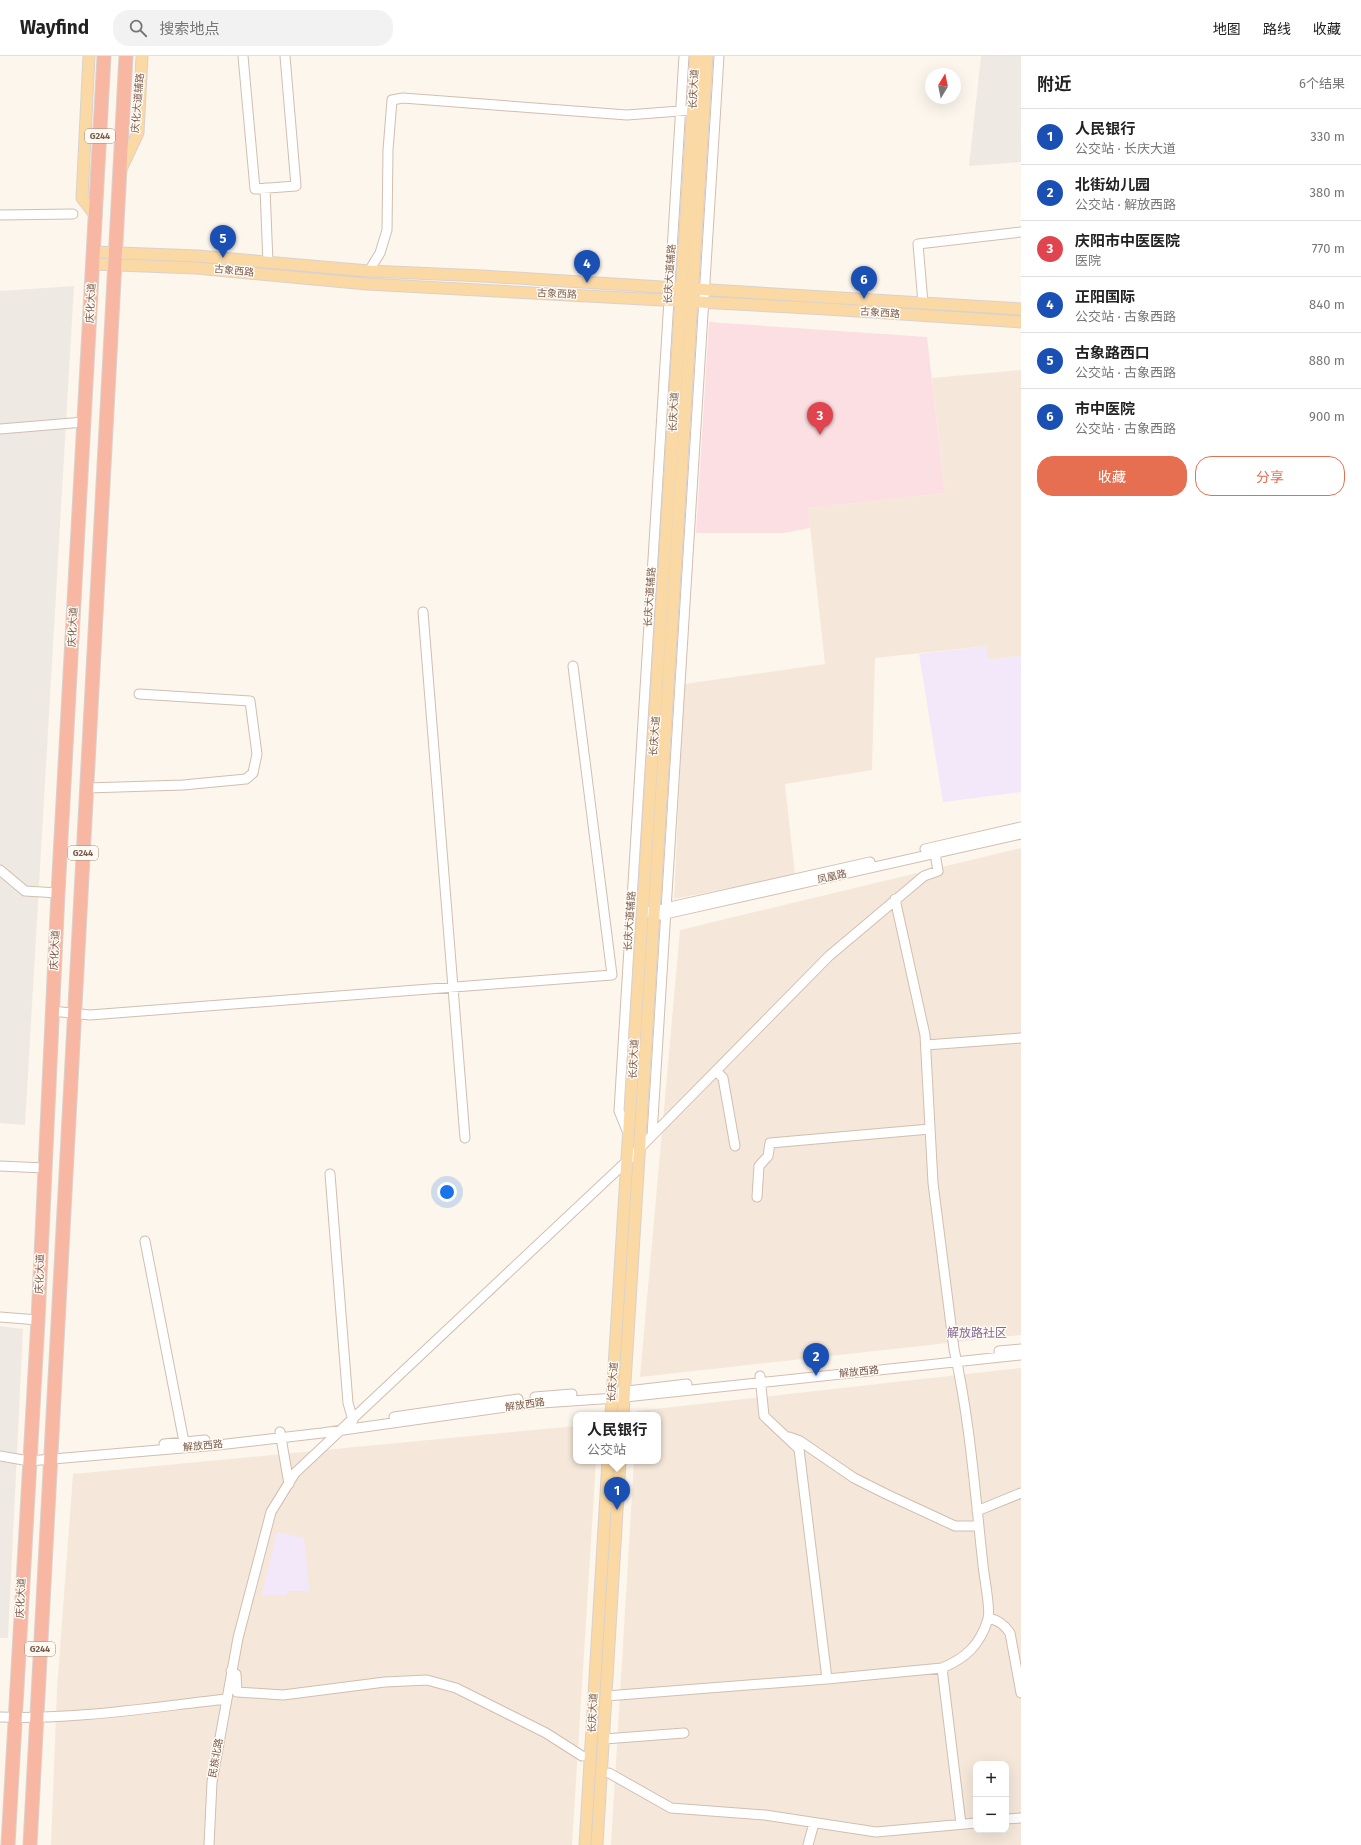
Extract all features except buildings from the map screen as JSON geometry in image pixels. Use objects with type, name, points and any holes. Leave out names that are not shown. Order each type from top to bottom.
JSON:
[{"type":"highway","name":"庆化大道","points":[[8,1845],[38,1320],[58,893],[104,56]]},
{"type":"highway","name":"庆化大道","points":[[30,1845],[126,56]]},
{"type":"main road","points":[[89,56],[82,198],[96,216]]},
{"type":"main road","name":"庆化大道辅路","points":[[120,171],[138,134],[142,56]]},
{"type":"main road","name":"长庆大道","points":[[623,1412],[692,302],[687,289],[696,56]]},
{"type":"main road","name":"长庆大道","points":[[611,1412],[681,301],[687,289],[707,56]]},
{"type":"main road","name":"古象西路","points":[[94,258],[198,256],[369,271],[1021,309]]},
{"type":"main road","name":"古象西路","points":[[115,258],[196,268],[367,284],[704,302],[1021,322]]},
{"type":"main road","name":"长庆大道","points":[[585,1845],[608,1464]]},
{"type":"main road","name":"长庆大道","points":[[597,1845],[620,1464]]},
{"type":"street","points":[[243,56],[255,189],[296,186],[285,56]]},
{"type":"street","name":"长庆大道辅路","points":[[629,1137],[619,1111],[684,56]]},
{"type":"street","points":[[652,1136],[719,56]]},
{"type":"street","points":[[369,271],[380,253],[386,230],[388,150],[392,100],[403,98],[627,115],[693,110]]},
{"type":"street","points":[[265,188],[268,263]]},
{"type":"street","points":[[0,215],[72,214]]},
{"type":"street","points":[[923,303],[918,244],[1021,232]]},
{"type":"street","points":[[0,429],[84,422]]},
{"type":"street","points":[[423,612],[465,1138]]},
{"type":"street","points":[[52,1011],[90,1015],[612,975],[573,666]]},
{"type":"street","points":[[87,788],[246,779],[253,773],[257,754],[250,701],[139,694]]},
{"type":"street","name":"凤凰路","points":[[667,911],[1021,827]]},
{"type":"street","name":"凤凰路","points":[[643,916],[1021,834]]},
{"type":"street","points":[[582,1756],[546,1734],[456,1688],[427,1680],[385,1682],[283,1695],[238,1692],[236,1674],[233,1672],[271,1512],[295,1473],[628,1160],[829,956],[924,876],[938,871],[935,853]]},
{"type":"street","points":[[0,870],[25,891],[58,893]]},
{"type":"street","points":[[606,1696],[827,1679],[942,1668],[959,1661],[973,1649],[988,1618],[971,1454],[956,1358],[933,1183],[925,1035],[895,899]]},
{"type":"street","points":[[926,1045],[1021,1038]]},
{"type":"street","points":[[716,1071],[723,1078],[735,1146]]},
{"type":"street","points":[[757,1197],[759,1166],[768,1156],[770,1143],[930,1129]]},
{"type":"street","points":[[0,1166],[44,1168]]},
{"type":"street","points":[[330,1174],[348,1403],[351,1422]]},
{"type":"street","points":[[145,1241],[185,1445]]},
{"type":"street","points":[[0,1317],[38,1320]]},
{"type":"street","name":"解放西路","points":[[0,1456],[29,1458],[342,1430],[527,1404],[956,1358],[1021,1349]]},
{"type":"street","name":"解放西路","points":[[956,1358],[1021,1355]]},
{"type":"street","points":[[760,1379],[764,1416],[799,1449],[827,1679]]},
{"type":"street","name":"解放西路","points":[[280,1435],[351,1422],[554,1394],[612,1395]]},
{"type":"street","points":[[782,1434],[800,1441],[854,1478],[886,1494],[955,1526],[979,1526]]},
{"type":"street","points":[[280,1435],[288,1484]]},
{"type":"street","points":[[977,1511],[1021,1492]]},
{"type":"street","points":[[988,1618],[997,1620],[1010,1632],[1021,1693]]},
{"type":"street","points":[[942,1668],[961,1824]]},
{"type":"street","name":"民族北路","points":[[209,1845],[212,1782],[233,1672]]},
{"type":"street","name":"民族北路","points":[[213,1845],[216,1783],[233,1672]]},
{"type":"street","points":[[0,1717],[37,1718],[73,1716],[227,1699]]},
{"type":"street","points":[[604,1739],[684,1733]]},
{"type":"street","points":[[609,1773],[671,1808],[765,1815],[876,1832],[973,1823]]},
{"type":"street","points":[[1009,1819],[1021,1818]]},
{"type":"street","points":[[808,1845],[814,1823]]},
{"type":"shaded area","points":[[981,56],[1021,56],[1021,162],[969,166]]},
{"type":"shaded area","points":[[74,286],[25,1125],[0,1123],[0,291]]},
{"type":"shaded area","points":[[709,322],[927,337],[945,493],[808,508],[810,528],[784,533],[696,533]]},
{"type":"shaded area","points":[[1021,370],[1021,656],[987,660],[986,646],[875,658],[872,770],[785,784],[795,875],[674,899],[684,684],[825,664],[808,508],[945,493],[932,378]]},
{"type":"shaded area","points":[[986,646],[988,660],[1021,656],[1021,792],[943,802],[919,654]]},
{"type":"shaded area","points":[[1021,848],[1021,1335],[640,1377],[680,930]]},
{"type":"shaded area","points":[[0,1326],[23,1329],[8,1638],[0,1638]]},
{"type":"shaded area","points":[[1021,1368],[1021,1845],[611,1845],[634,1464],[661,1464],[661,1412],[637,1411]]},
{"type":"shaded area","points":[[573,1426],[573,1464],[596,1464],[572,1845],[51,1845],[57,1689],[73,1474]]},
{"type":"shaded area","points":[[277,1532],[304,1538],[309,1591],[287,1591],[287,1595],[262,1595]]},
{"type":"place","name":"古象路西口","points":[[223,258]]},
{"type":"place","name":"正阳国际","points":[[587,283]]},
{"type":"place","name":"市中医院","points":[[864,299]]},
{"type":"place","name":"庆阳市中医医院","points":[[820,435]]},
{"type":"place","name":"北街幼儿园","points":[[816,1376]]},
{"type":"place","name":"人民银行","points":[[617,1510]]},
{"type":"district","name":"解放路社区","points":[[977,1333]]}]
